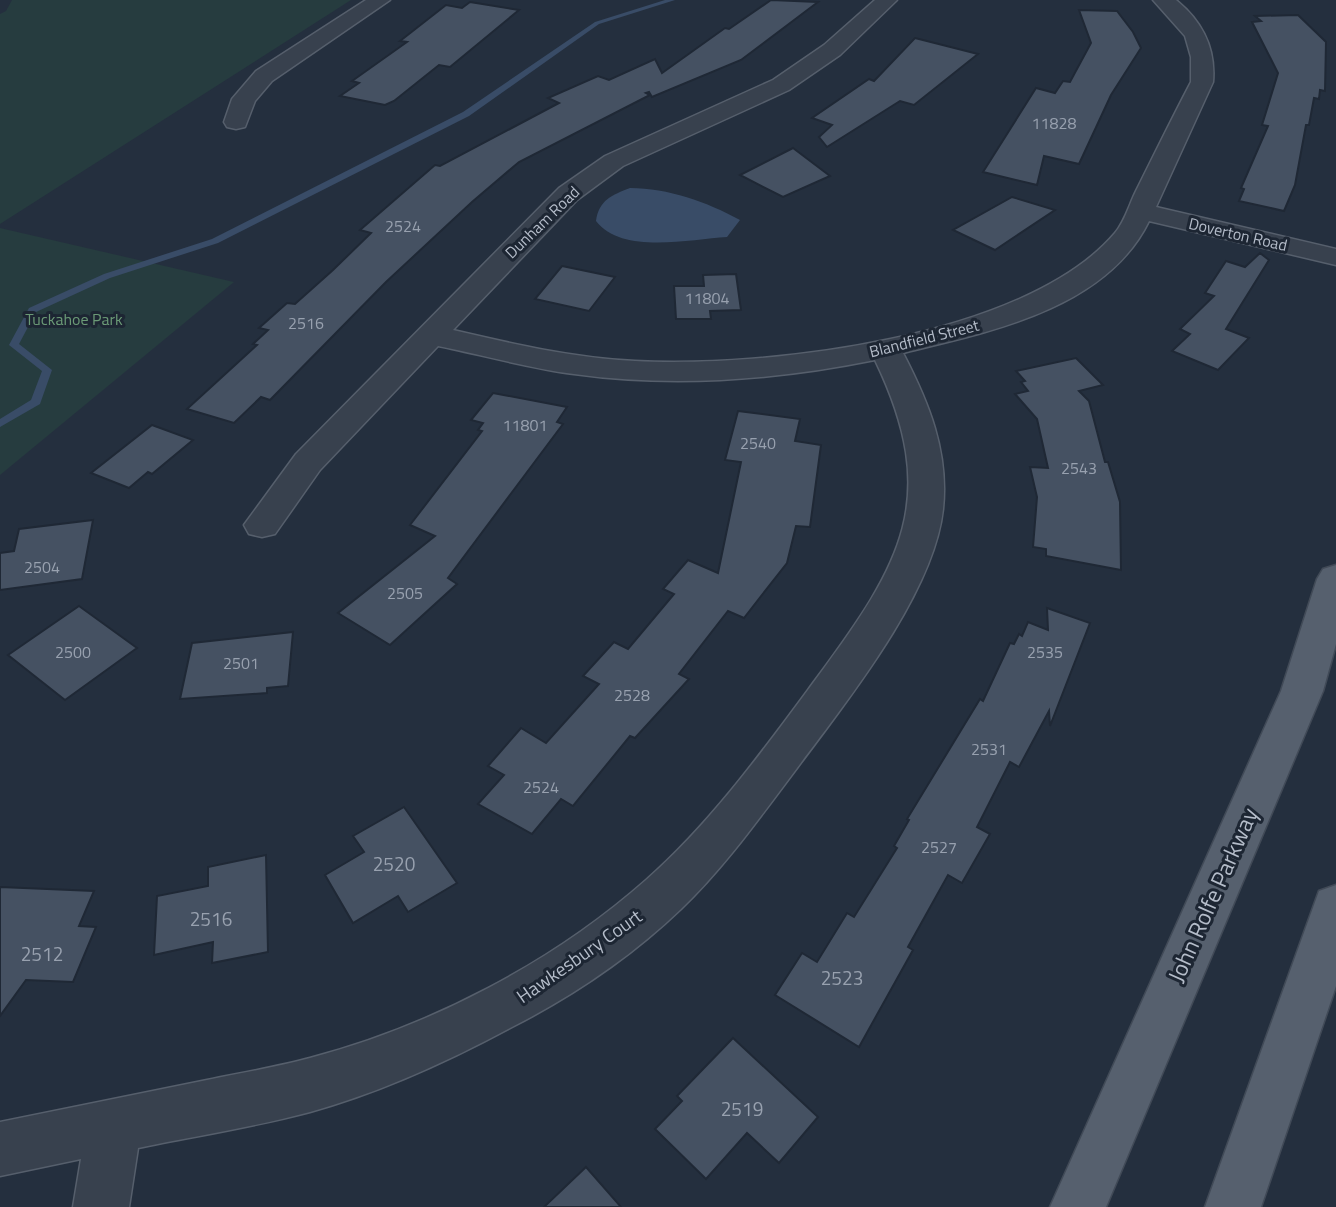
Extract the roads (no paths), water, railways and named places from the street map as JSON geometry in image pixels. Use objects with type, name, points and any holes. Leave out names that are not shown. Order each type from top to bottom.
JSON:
[{"type":"main road","name":"John Rolfe Parkway","points":[[1077,1207],[1302,691],[1336,579]]},
{"type":"main road","points":[[1233,1207],[1314,978],[1336,906]]},
{"type":"street","points":[[236,122],[244,99],[264,76],[380,0]]},
{"type":"street","name":"Dunham Road","points":[[262,525],[308,462],[568,194],[614,161],[780,85],[832,50],[887,0]]},
{"type":"street","name":"Blandfield Street","points":[[430,335],[589,367],[671,372],[779,367],[886,350],[1000,319],[1051,297],[1091,273],[1127,237],[1202,82],[1205,65],[1200,42],[1187,22],[1163,0]]},
{"type":"street","name":"Doverton Road","points":[[1140,211],[1336,257]]},
{"type":"street","name":"Hawkesbury Court","points":[[0,1150],[310,1085],[352,1072],[508,1005],[598,947],[662,896],[722,834],[829,694],[886,609],[910,566],[923,524],[928,484],[921,426],[886,350]]},
{"type":"street","points":[[101,1207],[114,1125]]},
{"type":"water","points":[[630,188],[659,190],[687,197],[740,220],[727,237],[657,243],[622,238],[608,232],[596,221],[603,203]]},
{"type":"waterway","points":[[0,424],[36,402],[47,370],[14,345],[32,310],[107,276],[215,241],[466,114],[597,23],[672,0]]},
{"type":"park label","name":"Tuckahoe Park","points":[[74,319]]}]
